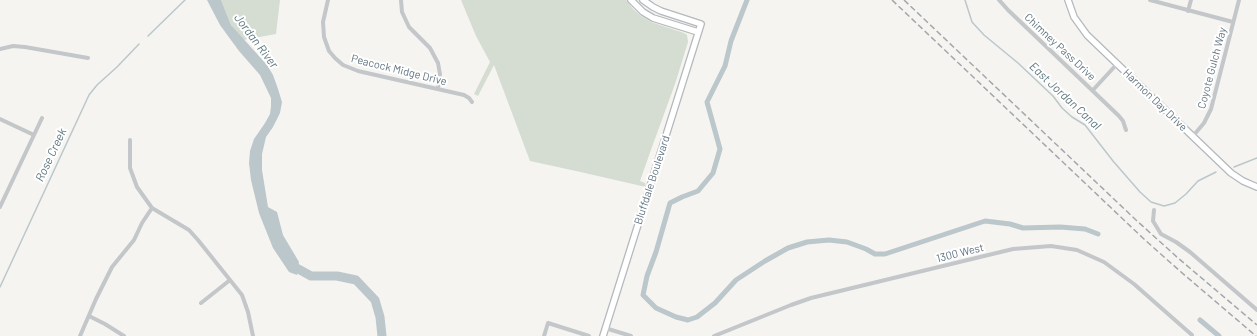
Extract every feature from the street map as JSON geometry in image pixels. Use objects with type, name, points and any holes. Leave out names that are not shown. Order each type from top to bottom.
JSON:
[{"type":"street","name":"Peacock Midge Drive","points":[[328,0],[323,22],[324,38],[329,51],[339,62],[358,71],[464,95],[467,96],[472,102]]},
{"type":"street","points":[[401,0],[402,12],[409,27],[430,48],[438,63],[440,74],[438,89]]},
{"type":"street","points":[[631,0],[643,12],[653,18],[698,32]]},
{"type":"street","name":"Bluffdale Boulevard","points":[[603,336],[701,24],[661,11],[652,7],[643,0]]},
{"type":"street","name":"Chimney Pass Drive","points":[[999,0],[1120,116],[1126,130]]},
{"type":"street","name":"Harmon Day Drive","points":[[1068,0],[1074,17],[1082,29],[1117,64],[1231,172],[1243,181],[1257,187]]},
{"type":"street","points":[[1150,0],[1233,22]]},
{"type":"street","points":[[1188,10],[1191,0]]},
{"type":"street","name":"Coyote Gulch Way","points":[[1193,136],[1204,123],[1209,114],[1239,0]]},
{"type":"street","points":[[0,49],[13,46],[25,47],[88,58]]},
{"type":"street","points":[[1092,90],[1117,64]]},
{"type":"street","points":[[0,207],[42,118]]},
{"type":"street","points":[[0,119],[34,135]]},
{"type":"street","points":[[130,140],[130,168],[137,188],[152,208],[189,230],[242,295],[248,312],[253,336]]},
{"type":"street","points":[[80,336],[112,267],[134,240],[142,223],[152,208]]},
{"type":"street","points":[[1154,210],[1153,221],[1161,234],[1190,252],[1257,310]]},
{"type":"street","name":"1300 West","points":[[714,336],[800,301],[811,298],[1013,250],[1051,246],[1077,250],[1104,262],[1134,284],[1192,335]]},
{"type":"street","points":[[201,303],[230,280]]},
{"type":"street","points":[[89,316],[124,336]]},
{"type":"street","points":[[544,336],[548,323],[589,336]]},
{"type":"street","points":[[605,328],[631,336]]},
{"type":"shaded area","points":[[207,0],[221,0],[231,25],[267,65],[273,75],[278,89],[282,102],[280,113],[266,137],[262,154],[262,170],[268,207],[277,212],[283,235],[299,262],[297,275],[289,272],[273,248],[259,213],[251,180],[249,163],[250,151],[254,139],[270,114],[271,98],[260,75],[239,51],[220,25]]},
{"type":"shaded area","points":[[221,0],[280,0],[276,34],[243,40],[231,25]]},
{"type":"shaded area","points":[[461,0],[626,0],[633,9],[651,22],[687,35],[688,42],[675,84],[640,181],[645,183],[646,187],[530,161],[494,65],[478,96],[474,94],[490,62],[476,36]]},
{"type":"waterway","name":"Rose Creek","points":[[148,36],[185,0]]},
{"type":"waterway","points":[[747,0],[731,41],[725,66],[707,102],[720,149],[713,173],[698,191],[670,203],[656,252],[647,276],[643,295],[656,308],[676,317],[688,320],[697,317],[715,303],[736,280],[788,248],[807,242],[829,240],[847,242],[875,254],[885,254],[985,221],[1010,224],[1023,228],[1060,227],[1085,229],[1098,234]]},
{"type":"waterway","name":"East Jordan Canal","points":[[965,0],[972,22],[984,35],[1018,63],[1053,96],[1062,108],[1072,117],[1085,125],[1113,161],[1140,192],[1151,202],[1164,206],[1175,203],[1198,181],[1216,172]]},
{"type":"waterway","name":"Rose Creek","points":[[0,287],[89,95],[97,85],[139,44]]},
{"type":"waterway","name":"East Jordan Canal","points":[[1234,167],[1257,158]]},
{"type":"waterway","name":"Jordan River","points":[[289,261],[291,265],[311,276],[337,276],[356,280],[375,300],[380,317],[382,336]]},
{"type":"waterway","points":[[1200,320],[1219,336]]},
{"type":"railway","points":[[892,0],[1145,240],[1256,336]]},
{"type":"railway","points":[[904,0],[1136,220],[1257,325]]}]
